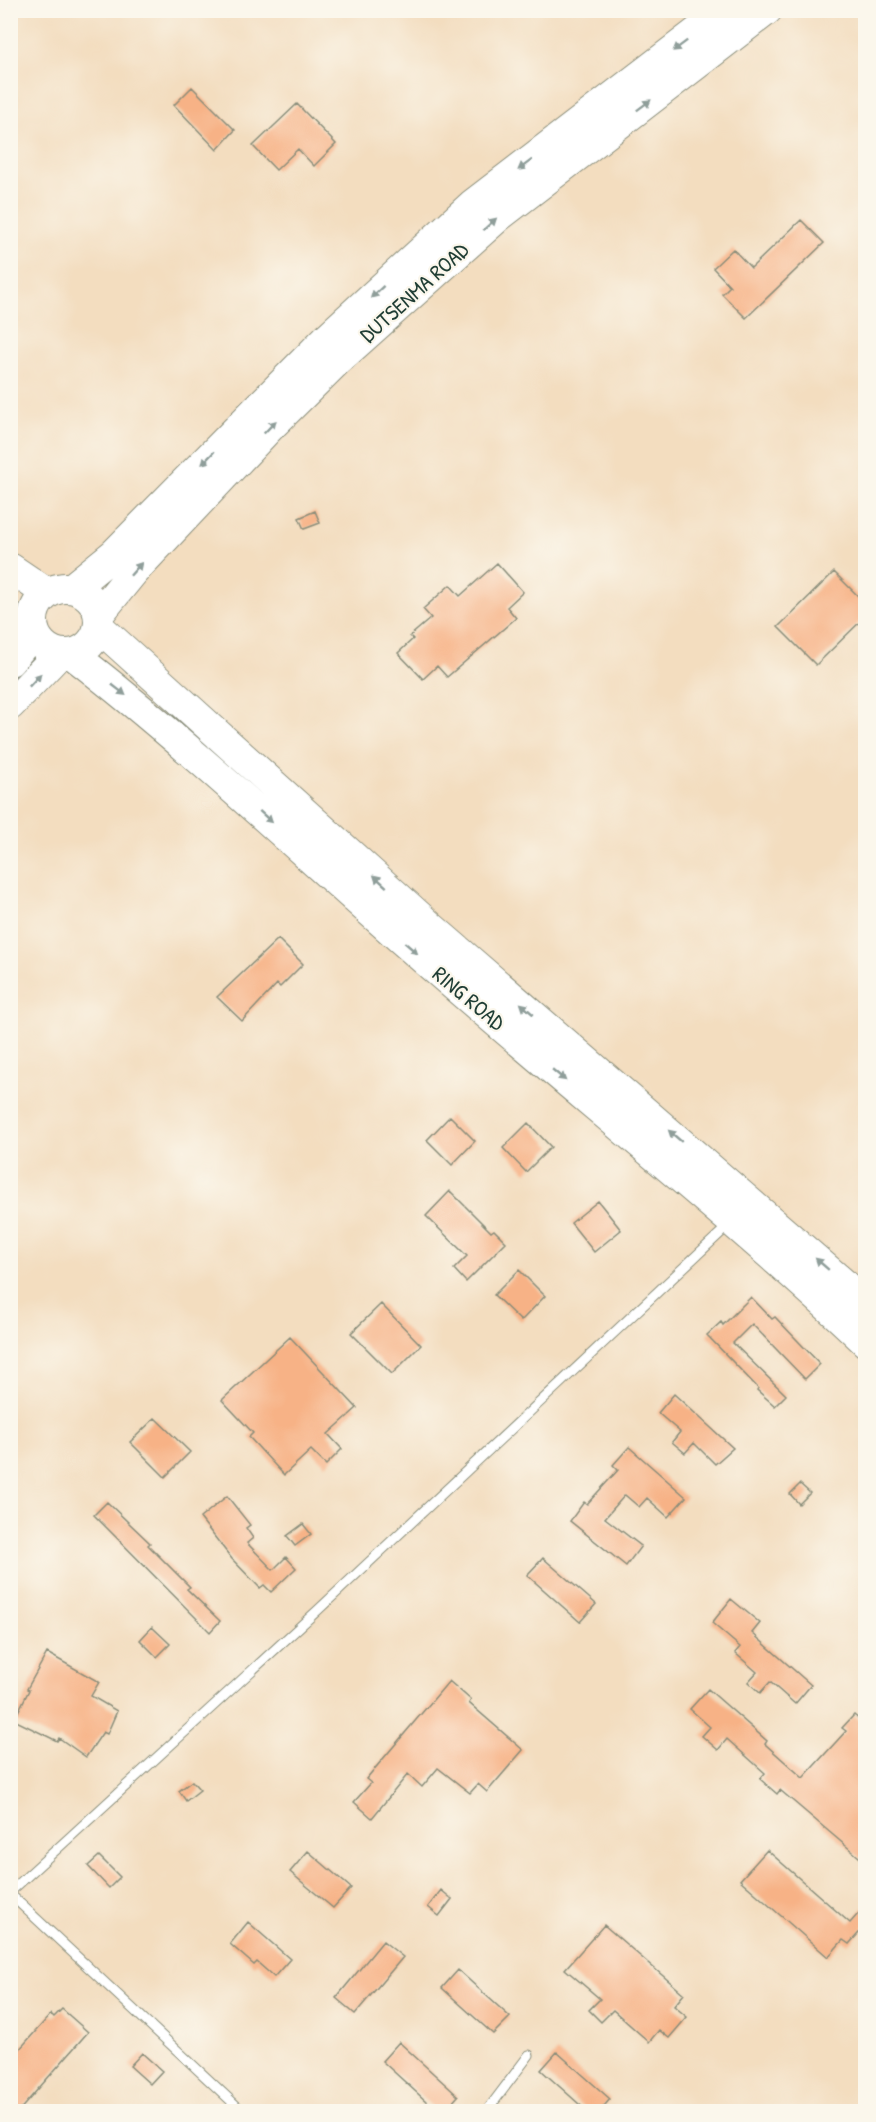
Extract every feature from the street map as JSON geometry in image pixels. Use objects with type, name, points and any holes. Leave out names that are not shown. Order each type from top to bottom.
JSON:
[{"type":"main road","name":"DUTSENMA ROAD","points":[[10,661],[39,604],[114,554],[328,337],[472,205],[726,10]]},
{"type":"main road","name":"DUTSENMA ROAD","points":[[99,621],[142,562],[270,427],[338,360],[499,216],[767,10]]},
{"type":"main road","points":[[10,568],[39,604],[39,642],[48,650],[66,654]]},
{"type":"main road","points":[[10,705],[66,654],[84,649],[94,640],[99,621],[94,602],[84,593],[39,604]]},
{"type":"main road","points":[[99,621],[741,1212],[866,1303]]},
{"type":"main road","name":"RING ROAD","points":[[66,654],[136,704],[200,757],[412,949],[741,1212],[866,1342]]},
{"type":"lane","points":[[243,2112],[10,1893],[318,1610],[741,1212]]},
{"type":"lane","points":[[486,2112],[529,2055]]},
{"type":"building","points":[[192,87],[235,130],[217,150],[174,105]]},
{"type":"building","points":[[297,104],[336,144],[314,166],[298,149],[276,170],[253,146]]},
{"type":"building","points":[[801,220],[824,243],[746,318],[722,294],[730,286],[713,268],[733,249],[751,268]]},
{"type":"building","points":[[315,511],[320,523],[304,529],[299,518]]},
{"type":"building","points":[[497,563],[523,592],[507,607],[516,618],[447,677],[437,666],[423,679],[398,653],[413,639],[410,636],[431,618],[423,609],[450,585],[460,596]]},
{"type":"building","points":[[834,572],[866,604],[866,616],[816,665],[778,627]]},
{"type":"building","points":[[278,939],[303,964],[280,987],[277,984],[242,1021],[217,997]]},
{"type":"building","points":[[450,1116],[475,1141],[452,1165],[427,1140]]},
{"type":"building","points":[[528,1123],[551,1147],[526,1172],[503,1148]]},
{"type":"building","points":[[450,1191],[491,1232],[494,1230],[506,1242],[466,1282],[454,1269],[467,1256],[426,1216]]},
{"type":"building","points":[[598,1201],[621,1230],[594,1252],[571,1223]]},
{"type":"building","points":[[519,1270],[545,1296],[521,1321],[494,1295]]},
{"type":"building","points":[[751,1297],[772,1319],[775,1317],[820,1364],[805,1379],[752,1324],[733,1343],[786,1395],[775,1406],[757,1390],[758,1388],[707,1335],[721,1322],[723,1325]]},
{"type":"building","points":[[381,1304],[421,1345],[392,1374],[351,1333]]},
{"type":"building","points":[[290,1337],[357,1408],[328,1434],[342,1449],[326,1465],[311,1450],[284,1475],[249,1437],[253,1433],[222,1400]]},
{"type":"building","points":[[674,1394],[733,1448],[715,1464],[694,1443],[685,1453],[672,1442],[680,1432],[658,1413]]},
{"type":"building","points":[[155,1418],[190,1452],[165,1477],[130,1442]]},
{"type":"building","points":[[629,1447],[686,1497],[668,1517],[647,1498],[639,1507],[625,1495],[605,1518],[641,1546],[626,1566],[570,1521],[584,1502],[587,1504],[618,1470],[613,1465]]},
{"type":"building","points":[[800,1484],[810,1493],[799,1504],[790,1494]]},
{"type":"building","points":[[227,1496],[250,1525],[246,1528],[253,1538],[247,1543],[273,1570],[286,1557],[296,1568],[271,1592],[264,1585],[260,1588],[232,1559],[200,1518]]},
{"type":"building","points":[[107,1502],[150,1543],[148,1545],[190,1587],[187,1589],[220,1621],[210,1632],[94,1515]]},
{"type":"building","points":[[303,1524],[311,1534],[295,1546],[287,1536]]},
{"type":"building","points":[[543,1558],[596,1604],[580,1622],[527,1575]]},
{"type":"building","points":[[731,1599],[760,1623],[752,1633],[811,1685],[795,1704],[770,1682],[760,1693],[748,1682],[757,1672],[735,1653],[740,1647],[712,1623]]},
{"type":"building","points":[[152,1627],[170,1644],[157,1657],[140,1640]]},
{"type":"building","points":[[47,1653],[99,1682],[91,1696],[117,1711],[107,1734],[103,1732],[86,1757],[59,1738],[57,1741],[14,1720],[29,1690],[27,1689]]},
{"type":"building","points":[[449,1681],[471,1700],[469,1703],[523,1750],[487,1792],[478,1784],[470,1793],[438,1768],[422,1787],[408,1774],[372,1818],[354,1802],[371,1783],[366,1779]]},
{"type":"building","points":[[708,1689],[767,1741],[765,1744],[803,1778],[846,1731],[842,1728],[854,1715],[866,1725],[866,1863],[780,1790],[777,1794],[760,1779],[765,1773],[727,1739],[718,1750],[702,1736],[710,1727],[690,1709]]},
{"type":"building","points":[[192,1781],[200,1790],[186,1801],[179,1791]]},
{"type":"building","points":[[767,1850],[850,1923],[866,1905],[866,1925],[849,1944],[843,1940],[828,1957],[740,1880]]},
{"type":"building","points":[[308,1851],[351,1888],[333,1908],[290,1872]]},
{"type":"building","points":[[99,1856],[120,1877],[109,1888],[88,1866]]},
{"type":"building","points":[[441,1890],[452,1899],[439,1916],[428,1907]]},
{"type":"building","points":[[248,1922],[290,1959],[274,1977],[257,1962],[254,1965],[230,1944]]},
{"type":"building","points":[[604,1925],[684,1994],[674,2006],[687,2017],[669,2038],[659,2030],[649,2042],[613,2010],[601,2022],[589,2010],[600,1999],[565,1969]]},
{"type":"building","points":[[383,1941],[403,1957],[355,2014],[336,1998]]},
{"type":"building","points":[[458,1970],[510,2017],[493,2034],[442,1988]]},
{"type":"building","points":[[62,2009],[88,2032],[18,2112],[10,2112],[10,2060],[51,2014],[54,2017]]},
{"type":"building","points":[[399,2042],[458,2096],[444,2112],[438,2112],[382,2061]]},
{"type":"building","points":[[557,2052],[610,2099],[599,2112],[588,2112],[541,2070]]},
{"type":"building","points":[[142,2053],[162,2071],[150,2084],[130,2066]]}]
